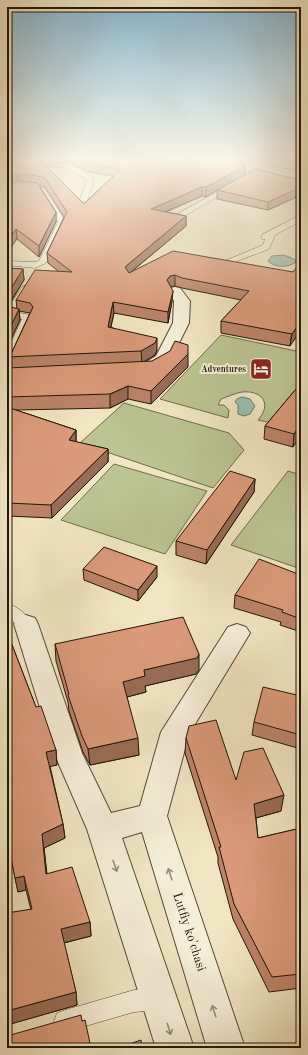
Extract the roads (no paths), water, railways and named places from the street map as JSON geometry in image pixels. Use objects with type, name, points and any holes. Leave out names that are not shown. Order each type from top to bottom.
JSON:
[{"type":"street","points":[[123,370],[146,369],[163,359],[181,323],[182,301],[175,291]]},
{"type":"street","points":[[16,617],[68,753],[103,829],[175,1048]]},
{"type":"street","points":[[103,829],[152,816],[175,732],[237,633]]},
{"type":"street","name":"Lutfiy ko'chasi","points":[[152,816],[226,1048]]},
{"type":"lane","points":[[10,371],[28,317],[9,314],[42,263],[62,222],[54,208]]},
{"type":"lane","points":[[178,216],[192,208]]},
{"type":"lane","points":[[264,237],[301,218]]},
{"type":"lane","points":[[226,262],[244,257],[267,246],[272,233]]},
{"type":"lane","points":[[7,264],[40,265]]},
{"type":"lane","points":[[44,1027],[134,1001],[160,999]]},
{"type":"place","name":"Adventures","points":[[261,369]]}]
